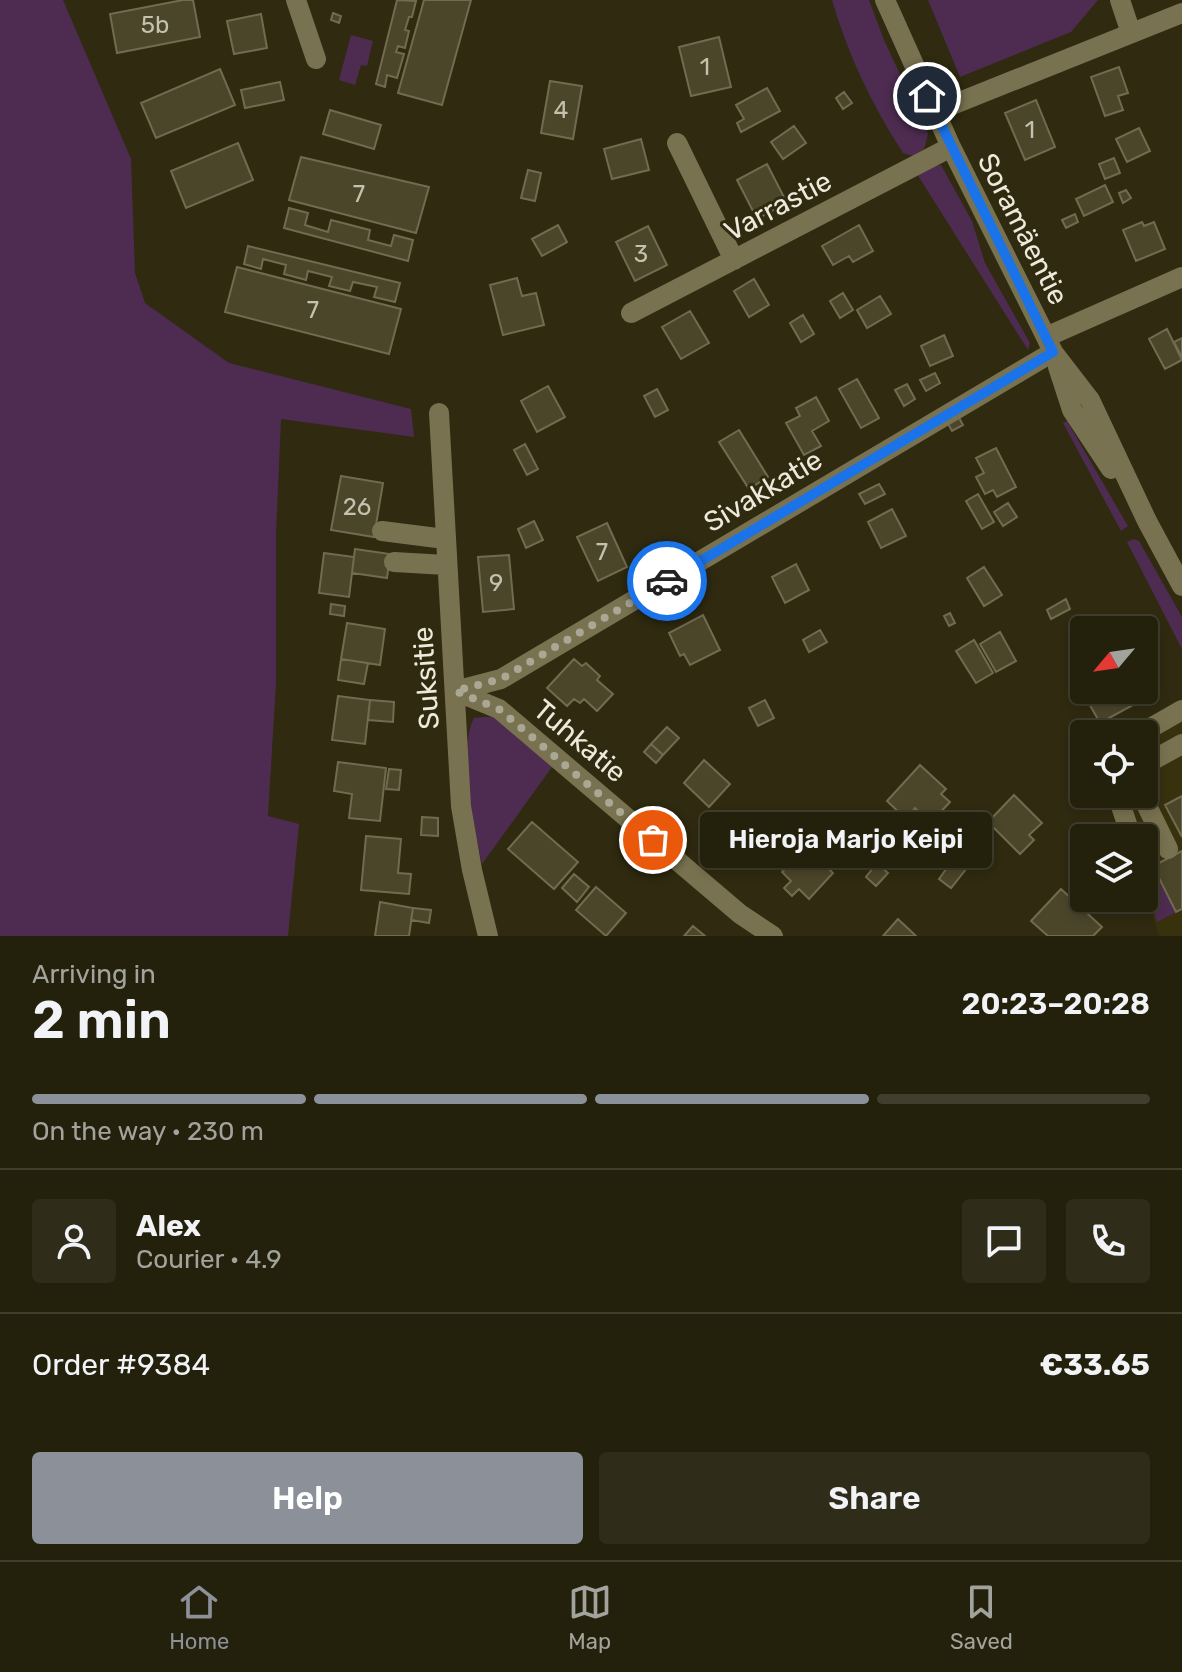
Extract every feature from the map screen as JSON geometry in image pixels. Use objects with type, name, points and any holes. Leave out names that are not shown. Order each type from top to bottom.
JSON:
[{"type":"street","points":[[296,0],[316,59]]},
{"type":"street","name":"Soramäentie","points":[[885,0],[935,114],[1050,344],[1090,400],[1147,521],[1182,585]]},
{"type":"street","points":[[1120,0],[1131,33]]},
{"type":"street","points":[[935,114],[1182,13]]},
{"type":"street","points":[[677,143],[734,260]]},
{"type":"street","name":"Varrastie","points":[[631,313],[951,147]]},
{"type":"street","name":"Sivakkatie","points":[[455,691],[501,679],[1050,344],[1182,277]]},
{"type":"street","name":"Suksitie","points":[[439,413],[461,806],[488,936]]},
{"type":"street","points":[[382,531],[445,539]]},
{"type":"street","points":[[394,562],[446,565]]},
{"type":"street","name":"Tuhkatie","points":[[455,691],[499,709],[740,914],[773,936]]},
{"type":"street","points":[[1158,724],[1182,710]]},
{"type":"street","points":[[1158,757],[1182,744]]},
{"type":"street","points":[[1122,808],[1127,823],[1136,808]]},
{"type":"street","points":[[1147,808],[1168,849]]},
{"type":"shaded area","points":[[0,0],[63,0],[131,159],[135,273],[145,303],[229,363],[411,409],[414,437],[281,419],[276,534],[276,683],[268,816],[299,824],[288,936],[0,936]]},
{"type":"shaded area","points":[[832,0],[869,0],[928,134],[924,149],[913,156],[903,153],[871,98],[845,40]]},
{"type":"shaded area","points":[[928,0],[1098,0],[1071,32],[960,77]]},
{"type":"shaded area","points":[[351,35],[373,41],[367,66],[361,65],[355,85],[339,80]]},
{"type":"shaded area","points":[[941,165],[972,221],[985,263],[1030,343],[1028,350],[917,174],[931,166]]},
{"type":"shaded area","points":[[1067,421],[1128,526],[1121,531],[1063,423]]},
{"type":"shaded area","points":[[1134,539],[1139,541],[1182,617],[1182,649],[1127,542]]},
{"type":"shaded area","points":[[494,717],[552,767],[482,864],[469,790],[467,749],[474,718]]},
{"type":"shaded area","points":[[1182,718],[1182,936],[1159,936],[1152,912],[1158,912],[1158,824],[1132,824],[1126,808],[1158,808],[1158,731]]},
{"type":"shaded area","points":[[1158,877],[1176,912],[1157,922],[1154,912],[1158,912]]},
{"type":"building","points":[[193,0],[200,37],[117,53],[110,14]]},
{"type":"building","points":[[397,0],[416,1],[405,30],[409,31],[405,48],[398,46],[396,52],[404,54],[397,78],[387,75],[385,87],[376,84]]},
{"type":"building","points":[[424,0],[471,0],[442,105],[398,93]]},
{"type":"building","points":[[333,13],[341,16],[339,23],[331,20]]},
{"type":"building","points":[[261,14],[267,48],[234,54],[227,21]]},
{"type":"building","points":[[719,37],[731,87],[691,96],[679,47]]},
{"type":"building","points":[[1119,67],[1128,93],[1118,96],[1123,110],[1105,116],[1091,77]]},
{"type":"building","points":[[220,69],[235,105],[156,138],[141,103]]},
{"type":"building","points":[[550,81],[582,86],[573,139],[541,133]]},
{"type":"building","points":[[280,82],[284,100],[245,108],[241,90]]},
{"type":"building","points":[[767,88],[780,111],[741,132],[737,123],[744,119],[736,105]]},
{"type":"building","points":[[844,92],[852,103],[843,109],[836,98]]},
{"type":"building","points":[[1036,100],[1055,147],[1025,160],[1005,113]]},
{"type":"building","points":[[330,110],[381,125],[374,149],[323,134]]},
{"type":"building","points":[[794,126],[806,143],[783,159],[771,142]]},
{"type":"building","points":[[1139,128],[1150,151],[1127,162],[1116,139]]},
{"type":"building","points":[[641,139],[649,170],[612,179],[604,149]]},
{"type":"building","points":[[238,143],[253,180],[186,208],[171,171]]},
{"type":"building","points":[[301,157],[429,187],[416,233],[289,200]]},
{"type":"building","points":[[1114,158],[1120,173],[1105,179],[1099,164]]},
{"type":"building","points":[[767,164],[787,203],[757,219],[737,180]]},
{"type":"building","points":[[528,170],[541,173],[535,201],[521,198]]},
{"type":"building","points":[[1105,185],[1113,202],[1084,216],[1076,199]]},
{"type":"building","points":[[1126,190],[1131,198],[1123,203],[1119,193]]},
{"type":"building","points":[[289,208],[308,213],[305,225],[328,232],[331,220],[370,230],[368,240],[391,246],[394,235],[413,240],[408,261],[284,228]]},
{"type":"building","points":[[1075,214],[1078,222],[1066,228],[1062,220]]},
{"type":"building","points":[[1142,222],[1144,226],[1154,222],[1165,249],[1136,261],[1123,230]]},
{"type":"building","points":[[558,225],[567,242],[542,256],[532,239]]},
{"type":"building","points":[[859,225],[873,251],[853,262],[849,256],[833,265],[822,246]]},
{"type":"building","points":[[648,226],[667,265],[635,281],[616,242]]},
{"type":"building","points":[[248,246],[400,283],[395,302],[374,297],[377,287],[353,282],[350,291],[329,286],[332,277],[308,271],[306,280],[284,274],[286,265],[263,259],[261,269],[244,264]]},
{"type":"building","points":[[237,267],[401,309],[389,354],[225,312]]},
{"type":"building","points":[[517,278],[522,296],[536,293],[544,325],[503,335],[490,285]]},
{"type":"building","points":[[754,279],[769,305],[749,317],[734,291]]},
{"type":"building","points":[[843,293],[853,310],[840,318],[830,301]]},
{"type":"building","points":[[880,296],[891,314],[867,328],[857,310]]},
{"type":"building","points":[[690,311],[709,343],[681,359],[662,327]]},
{"type":"building","points":[[803,315],[814,334],[801,342],[790,323]]},
{"type":"building","points":[[1167,329],[1182,360],[1165,369],[1149,339]]},
{"type":"building","points":[[944,335],[953,356],[930,366],[921,346]]},
{"type":"building","points":[[1182,338],[1182,357],[1174,342]]},
{"type":"building","points":[[935,373],[940,383],[926,391],[920,380]]},
{"type":"building","points":[[857,379],[879,418],[861,428],[839,389]]},
{"type":"building","points":[[907,384],[915,399],[904,406],[895,390]]},
{"type":"building","points":[[548,386],[565,417],[537,432],[521,401]]},
{"type":"building","points":[[657,389],[668,410],[655,417],[644,396]]},
{"type":"building","points":[[816,397],[829,421],[812,431],[821,446],[804,455],[786,423],[800,416],[796,408]]},
{"type":"building","points":[[958,416],[963,425],[952,431],[947,422]]},
{"type":"building","points":[[739,430],[768,477],[749,489],[719,442]]},
{"type":"building","points":[[525,444],[538,469],[527,475],[514,450]]},
{"type":"building","points":[[996,448],[1016,487],[997,497],[993,490],[985,494],[976,477],[984,473],[976,458]]},
{"type":"building","points":[[341,476],[383,483],[374,537],[331,530]]},
{"type":"building","points":[[879,484],[885,494],[865,504],[859,494]]},
{"type":"building","points":[[978,494],[994,522],[982,529],[966,501]]},
{"type":"building","points":[[1008,503],[1017,517],[1003,526],[994,512]]},
{"type":"building","points":[[892,509],[906,536],[881,548],[868,522]]},
{"type":"building","points":[[534,521],[543,540],[526,548],[518,529]]},
{"type":"building","points":[[607,523],[627,567],[598,581],[577,537]]},
{"type":"building","points":[[355,549],[390,554],[387,578],[352,573]]},
{"type":"building","points":[[324,553],[354,557],[349,597],[319,593]]},
{"type":"building","points":[[509,555],[514,609],[483,612],[478,557]]},
{"type":"building","points":[[796,564],[809,590],[785,603],[772,577]]},
{"type":"building","points":[[984,567],[1002,595],[984,606],[967,578]]},
{"type":"building","points":[[1066,599],[1070,609],[1051,619],[1047,610]]},
{"type":"building","points":[[331,604],[345,606],[344,616],[330,614]]},
{"type":"building","points":[[950,613],[955,623],[949,626],[944,616]]},
{"type":"building","points":[[703,615],[720,650],[690,665],[684,654],[680,656],[669,633]]},
{"type":"building","points":[[347,623],[385,629],[380,665],[341,659]]},
{"type":"building","points":[[820,630],[827,642],[809,652],[803,640]]},
{"type":"building","points":[[1000,632],[1016,661],[996,672],[980,644]]},
{"type":"building","points":[[974,640],[993,673],[976,683],[956,651]]},
{"type":"building","points":[[341,659],[368,663],[364,684],[338,680]]},
{"type":"building","points":[[574,659],[582,666],[586,663],[600,676],[597,680],[613,694],[597,711],[584,699],[580,703],[574,699],[567,706],[547,688]]},
{"type":"building","points":[[338,696],[370,700],[365,744],[332,740]]},
{"type":"building","points":[[370,700],[394,702],[393,722],[368,720]]},
{"type":"building","points":[[765,700],[774,718],[758,726],[749,708]]},
{"type":"building","points":[[1089,704],[1133,705],[1106,720],[1098,720]]},
{"type":"building","points":[[667,727],[679,738],[663,755],[651,744]]},
{"type":"building","points":[[651,744],[663,755],[656,763],[644,752]]},
{"type":"building","points":[[704,760],[730,784],[709,807],[684,783]]},
{"type":"building","points":[[338,762],[386,768],[380,821],[349,818],[352,794],[334,791]]},
{"type":"building","points":[[920,765],[946,789],[941,794],[950,802],[933,820],[915,808],[906,819],[887,801]]},
{"type":"building","points":[[389,769],[401,770],[399,790],[386,789]]},
{"type":"building","points":[[1014,795],[1042,823],[1029,835],[1034,840],[1020,854],[988,822]]},
{"type":"building","points":[[1182,796],[1182,837],[1165,805]]},
{"type":"building","points":[[422,817],[438,818],[438,836],[421,835]]},
{"type":"building","points":[[532,822],[578,862],[554,889],[508,849]]},
{"type":"building","points":[[366,836],[401,839],[398,873],[411,874],[409,894],[361,890]]},
{"type":"building","points":[[806,847],[833,873],[809,899],[799,889],[792,896],[784,888],[791,881],[782,872]]},
{"type":"building","points":[[1182,851],[1182,909],[1176,912],[1158,876],[1158,863]]},
{"type":"building","points":[[954,858],[967,868],[951,888],[939,879]]},
{"type":"building","points":[[877,863],[888,873],[876,886],[866,877]]},
{"type":"building","points":[[574,874],[589,887],[577,902],[562,888]]},
{"type":"building","points":[[596,887],[626,913],[606,936],[576,910]]},
{"type":"building","points":[[1061,889],[1070,897],[1070,912],[1086,912],[1102,927],[1093,936],[1048,936],[1031,921]]},
{"type":"building","points":[[380,902],[413,908],[409,936],[375,936]]},
{"type":"building","points":[[413,908],[431,910],[429,923],[411,920]]},
{"type":"building","points":[[898,919],[916,936],[883,936]]},
{"type":"building","points":[[693,926],[705,936],[684,936]]},
{"type":"way so far","points":[[653,840],[499,709],[455,691],[501,679],[667,581]]},
{"type":"place","name":"Hieroja Marjo Keipi","points":[[653,840]]},
{"type":"route","points":[[667,581],[1053,352],[927,96]]}]
